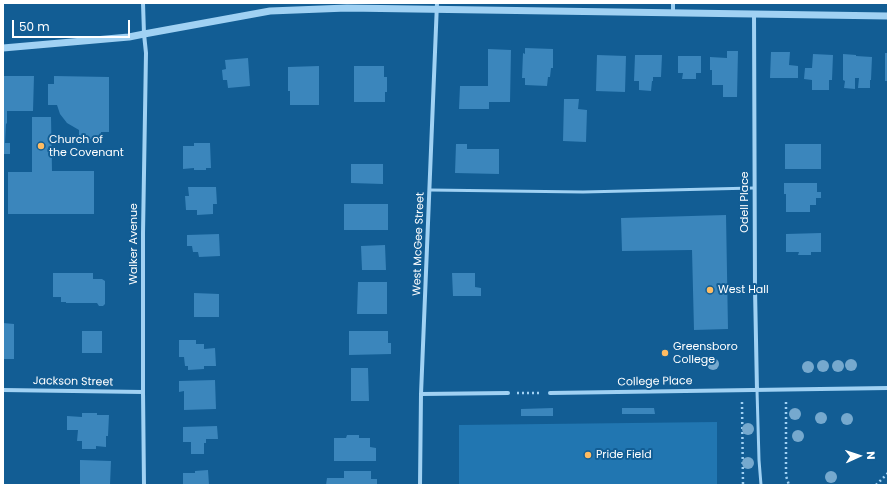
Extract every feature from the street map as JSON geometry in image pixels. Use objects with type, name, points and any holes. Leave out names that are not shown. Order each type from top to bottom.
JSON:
[{"type":"street","name":"Walker Avenue","points":[[143,3],[146,53],[143,167],[144,485]]},
{"type":"street","points":[[673,3],[673,13]]},
{"type":"street","points":[[3,48],[129,37],[270,11],[347,6],[437,6],[673,13],[888,16]]},
{"type":"street","name":"West McGee Street","points":[[420,485],[421,394],[437,6]]},
{"type":"street","name":"Odell Place","points":[[754,13],[754,188],[757,390]]},
{"type":"street","name":"College Place","points":[[550,393],[888,388]]},
{"type":"street","name":"Jackson Street","points":[[3,390],[143,392]]},
{"type":"street","points":[[421,394],[508,393]]},
{"type":"lane","points":[[430,190],[583,192],[754,188]]},
{"type":"lane","points":[[757,390],[760,485]]},
{"type":"path","points":[[508,393],[550,393]]},
{"type":"path","points":[[742,402],[743,485]]},
{"type":"path","points":[[786,402],[786,476],[789,485]]},
{"type":"path","points":[[876,485],[888,473]]},
{"type":"shaded area","name":"Pride Field","points":[[717,422],[717,485],[459,485],[459,425]]},
{"type":"building","points":[[525,48],[553,49],[553,68],[551,68],[550,77],[548,77],[547,86],[525,85],[525,78],[522,78],[523,53],[525,54]]},
{"type":"building","points":[[488,49],[511,50],[510,102],[489,102],[489,109],[459,109],[460,86],[488,86]]},
{"type":"building","points":[[727,51],[738,51],[737,97],[723,97],[723,85],[712,85],[710,57],[727,58]]},
{"type":"building","points":[[771,52],[790,52],[789,65],[798,66],[798,78],[770,78]]},
{"type":"building","points":[[885,53],[888,53],[888,81],[885,81]]},
{"type":"building","points":[[813,54],[833,55],[832,80],[829,80],[829,90],[812,90],[812,80],[804,79],[805,68],[812,68]]},
{"type":"building","points":[[843,54],[872,57],[870,88],[858,88],[859,78],[855,78],[855,89],[844,88],[845,81],[843,80]]},
{"type":"building","points":[[597,55],[626,56],[625,92],[596,91]]},
{"type":"building","points":[[635,55],[662,55],[661,77],[653,77],[651,91],[639,90],[639,81],[634,81]]},
{"type":"building","points":[[678,56],[701,56],[701,73],[696,73],[696,79],[682,79],[683,73],[678,73]]},
{"type":"building","points":[[248,58],[250,86],[228,88],[227,80],[223,80],[222,70],[226,69],[225,60]]},
{"type":"building","points":[[319,66],[319,105],[290,105],[290,91],[288,91],[288,67]]},
{"type":"building","points":[[354,66],[384,66],[384,77],[387,77],[385,102],[354,102]]},
{"type":"building","points":[[3,76],[34,76],[33,111],[7,111],[5,143],[10,143],[10,154],[3,154]]},
{"type":"building","points":[[54,76],[109,77],[109,132],[101,132],[101,139],[79,139],[79,130],[67,123],[60,114],[57,105],[48,105],[48,84],[54,84]]},
{"type":"building","points":[[564,99],[579,99],[578,109],[587,110],[586,142],[563,141]]},
{"type":"building","points":[[32,117],[51,117],[52,171],[94,171],[94,214],[8,214],[8,172],[32,172]]},
{"type":"building","points":[[194,143],[210,143],[211,168],[206,168],[206,170],[194,170],[194,168],[183,169],[183,146],[194,146]]},
{"type":"building","points":[[456,144],[467,144],[467,149],[499,149],[499,174],[455,173]]},
{"type":"building","points":[[785,144],[821,144],[821,169],[785,169]]},
{"type":"building","points":[[351,164],[383,164],[383,184],[351,183]]},
{"type":"building","points":[[784,183],[817,183],[817,192],[821,192],[821,198],[816,198],[816,205],[810,205],[810,212],[786,212],[786,194],[784,194]]},
{"type":"building","points":[[188,187],[216,187],[217,204],[213,204],[213,214],[197,215],[197,210],[186,210],[185,196],[189,196]]},
{"type":"building","points":[[344,204],[388,204],[388,230],[344,230]]},
{"type":"building","name":"West Hall","points":[[726,215],[728,329],[694,330],[692,250],[622,251],[621,218]]},
{"type":"building","points":[[821,233],[821,252],[811,252],[811,255],[798,255],[799,252],[786,252],[786,234]]},
{"type":"building","points":[[219,234],[220,256],[199,257],[198,252],[193,252],[192,246],[187,246],[187,235]]},
{"type":"building","points":[[385,245],[386,270],[362,270],[361,246]]},
{"type":"building","points":[[53,273],[93,273],[93,279],[102,279],[105,281],[105,304],[103,306],[99,306],[97,303],[61,302],[61,297],[53,297]]},
{"type":"building","points":[[452,273],[475,273],[475,287],[481,288],[481,296],[453,296]]},
{"type":"building","points":[[358,282],[387,282],[387,314],[357,314]]},
{"type":"building","points":[[194,293],[219,294],[219,317],[194,317]]},
{"type":"building","points":[[3,323],[14,324],[14,359],[3,359]]},
{"type":"building","points":[[82,331],[102,331],[102,353],[82,353]]},
{"type":"building","points":[[349,331],[388,331],[388,343],[391,343],[391,354],[349,355]]},
{"type":"building","points":[[179,340],[196,340],[196,344],[204,344],[204,349],[215,348],[216,366],[204,366],[204,369],[188,370],[188,366],[185,366],[184,357],[179,357]]},
{"type":"building","points":[[351,368],[368,368],[369,401],[351,401]]},
{"type":"building","points":[[215,380],[216,409],[184,410],[184,391],[179,392],[179,381]]},
{"type":"building","points":[[553,408],[553,416],[521,416],[521,409]]},
{"type":"building","points":[[622,408],[654,408],[655,414],[622,414]]},
{"type":"building","points":[[82,413],[109,415],[106,447],[96,446],[96,449],[82,449],[82,441],[77,441],[78,430],[67,430],[67,416],[82,417]]},
{"type":"building","points":[[217,426],[218,439],[206,439],[206,443],[204,443],[204,454],[191,454],[191,442],[183,442],[183,427]]},
{"type":"building","points":[[347,435],[359,435],[359,438],[370,438],[370,447],[376,448],[376,461],[334,461],[334,438],[346,438]]},
{"type":"building","points":[[80,460],[111,461],[110,485],[80,485]]},
{"type":"building","points":[[208,470],[209,485],[183,485],[183,473],[195,473],[195,471]]},
{"type":"building","points":[[344,471],[371,471],[371,479],[377,479],[377,485],[326,485],[327,478],[344,478]]},
{"type":"place","name":"Church of the Covenant","points":[[41,146]]},
{"type":"place","name":"West Hall","points":[[710,290]]},
{"type":"place","name":"Greensboro College","points":[[665,353]]},
{"type":"place","name":"Pride Field","points":[[588,455]]}]
